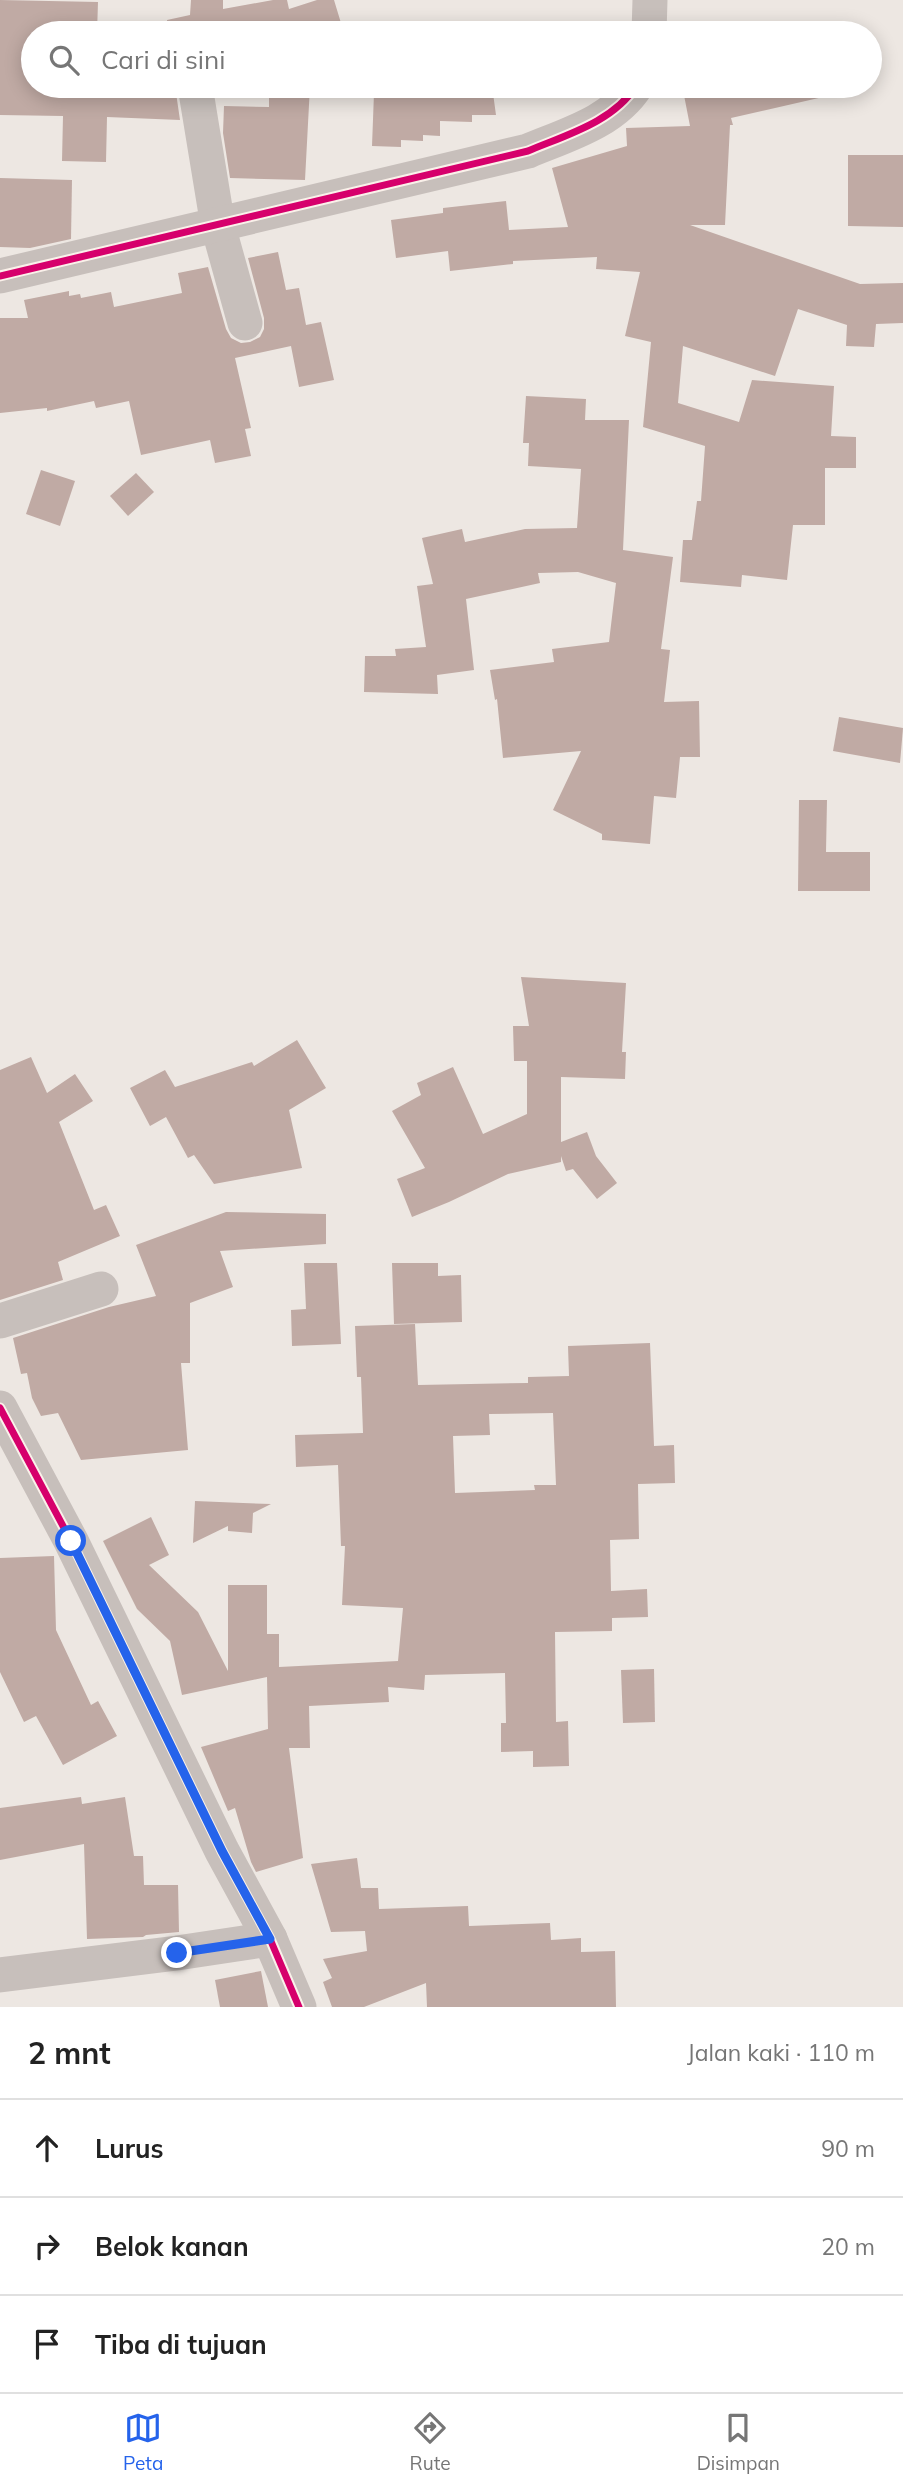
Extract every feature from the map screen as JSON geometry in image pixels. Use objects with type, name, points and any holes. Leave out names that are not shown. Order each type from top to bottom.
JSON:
[{"type":"street","points":[[649,21],[650,0]]},
{"type":"street","points":[[197,98],[218,226],[245,323]]},
{"type":"street","points":[[0,276],[528,151],[586,127],[618,107],[626,98]]},
{"type":"street","points":[[0,1321],[102,1289]]},
{"type":"street","points":[[0,1408],[71,1541],[222,1851],[270,1939],[299,2007]]},
{"type":"street","points":[[0,1975],[270,1939]]},
{"type":"building","points":[[0,0],[98,2],[97,21],[21,21],[21,98],[177,98],[180,120],[107,117],[106,162],[62,161],[63,116],[0,115]]},
{"type":"building","points":[[191,0],[223,0],[223,9],[287,0],[289,9],[317,0],[334,0],[340,21],[167,21],[190,15]]},
{"type":"building","points":[[269,98],[309,98],[305,180],[230,178],[223,133],[224,106],[269,107]]},
{"type":"building","points":[[374,98],[494,98],[496,115],[472,115],[472,122],[440,121],[440,136],[423,135],[423,141],[401,140],[401,147],[372,146]]},
{"type":"building","points":[[685,98],[819,98],[731,118],[733,125],[730,125],[725,225],[690,225],[860,284],[903,283],[903,323],[876,324],[874,347],[846,346],[847,325],[798,309],[775,376],[683,346],[678,403],[739,422],[752,380],[834,386],[831,436],[856,437],[856,468],[825,468],[825,525],[793,525],[787,580],[742,575],[741,587],[680,582],[683,540],[692,540],[697,501],[701,501],[705,446],[643,427],[651,342],[625,336],[640,272],[596,269],[597,257],[513,261],[513,264],[450,271],[448,251],[396,258],[391,220],[443,213],[443,208],[506,201],[509,230],[568,227],[552,168],[627,146],[626,128],[690,126]]},
{"type":"building","points":[[848,155],[903,155],[903,227],[848,226]]},
{"type":"building","points":[[0,178],[72,180],[71,239],[30,248],[0,247]]},
{"type":"building","points":[[278,252],[286,290],[299,288],[306,325],[321,322],[334,380],[299,387],[291,346],[235,358],[251,428],[245,429],[251,456],[215,463],[210,440],[141,455],[129,401],[96,408],[94,401],[47,411],[47,408],[0,413],[0,318],[28,318],[24,300],[69,291],[69,296],[80,294],[81,298],[111,292],[114,307],[182,293],[178,273],[208,267],[231,338],[241,343],[250,342],[260,337],[264,329],[264,318],[248,258]]},
{"type":"building","points":[[526,396],[586,399],[585,420],[629,420],[623,550],[673,557],[661,649],[670,650],[664,702],[699,701],[700,757],[680,757],[676,798],[654,796],[650,844],[602,840],[602,834],[553,810],[581,751],[503,758],[497,699],[495,700],[490,670],[554,662],[552,649],[609,642],[616,583],[578,572],[538,573],[540,583],[466,599],[474,670],[437,675],[438,694],[364,692],[365,656],[396,656],[395,649],[426,647],[417,586],[433,584],[422,538],[462,529],[465,542],[525,529],[577,528],[581,469],[528,466],[529,443],[523,443]]},
{"type":"building","points":[[41,470],[75,481],[60,526],[26,514]]},
{"type":"building","points":[[136,473],[154,492],[128,516],[110,496]]},
{"type":"building","points":[[839,717],[903,728],[900,763],[833,751]]},
{"type":"building","points":[[799,800],[827,800],[826,852],[870,852],[870,891],[798,891]]},
{"type":"building","points":[[521,977],[626,983],[622,1052],[626,1052],[625,1079],[561,1077],[561,1142],[587,1132],[596,1156],[617,1183],[597,1199],[573,1169],[566,1171],[561,1156],[561,1162],[508,1174],[412,1217],[397,1179],[425,1168],[392,1111],[421,1095],[417,1083],[453,1067],[483,1134],[527,1114],[527,1061],[514,1061],[513,1026],[529,1026]]},
{"type":"building","points":[[297,1040],[326,1088],[289,1110],[302,1168],[214,1184],[194,1155],[188,1158],[166,1117],[150,1126],[130,1088],[165,1070],[175,1087],[252,1062],[254,1066]]},
{"type":"building","points":[[31,1057],[47,1093],[75,1074],[93,1101],[59,1122],[94,1210],[106,1205],[120,1236],[58,1262],[63,1280],[0,1300],[0,1070]]},
{"type":"building","points":[[226,1212],[326,1214],[326,1244],[220,1251],[233,1287],[190,1303],[190,1363],[181,1363],[188,1450],[81,1460],[58,1413],[41,1416],[32,1398],[27,1373],[21,1374],[13,1338],[109,1307],[156,1296],[136,1245]]},
{"type":"building","points":[[304,1263],[337,1263],[341,1344],[292,1346],[291,1310],[306,1309]]},
{"type":"building","points":[[392,1263],[438,1263],[438,1276],[461,1275],[462,1322],[394,1324]]},
{"type":"building","points":[[415,1324],[418,1385],[528,1383],[528,1377],[569,1376],[568,1346],[650,1343],[654,1446],[674,1445],[675,1483],[638,1484],[639,1539],[610,1540],[611,1591],[647,1589],[648,1617],[612,1618],[612,1631],[555,1632],[556,1722],[568,1721],[569,1766],[533,1767],[533,1751],[501,1752],[501,1723],[506,1723],[505,1673],[425,1675],[424,1690],[388,1687],[389,1702],[309,1706],[310,1748],[289,1748],[303,1858],[256,1872],[235,1808],[228,1811],[201,1747],[268,1729],[267,1677],[182,1695],[170,1641],[137,1609],[103,1541],[151,1517],[169,1555],[149,1565],[198,1612],[228,1671],[228,1585],[267,1585],[267,1634],[279,1634],[279,1667],[398,1661],[403,1608],[342,1605],[345,1546],[341,1546],[338,1465],[296,1467],[295,1435],[363,1433],[361,1377],[357,1377],[355,1326]],"holes":[[[553,1413],[556,1485],[534,1485],[535,1490],[455,1493],[453,1436],[490,1435],[489,1414]]]},
{"type":"building","points":[[195,1501],[271,1504],[253,1513],[252,1533],[228,1531],[228,1526],[193,1543]]},
{"type":"building","points":[[54,1556],[56,1630],[91,1705],[98,1701],[117,1736],[63,1765],[36,1716],[24,1722],[0,1672],[0,1558]]},
{"type":"building","points":[[654,1669],[655,1722],[623,1723],[621,1670]]},
{"type":"building","points":[[81,1797],[82,1804],[125,1797],[134,1856],[143,1856],[144,1885],[178,1885],[179,1932],[143,1937],[87,1939],[84,1844],[0,1860],[0,1808]]},
{"type":"building","points":[[357,1858],[361,1888],[378,1888],[379,1909],[468,1906],[469,1926],[550,1923],[551,1940],[581,1938],[581,1952],[615,1951],[616,2007],[427,2007],[426,1983],[364,2007],[332,2007],[323,1982],[332,1978],[323,1959],[367,1951],[365,1931],[331,1932],[311,1864]]},
{"type":"building","points":[[261,1971],[268,2007],[220,2007],[215,1980]]},
{"type":"cycle path","points":[[0,276],[528,151],[588,126],[615,109],[626,98]]},
{"type":"cycle path","points":[[0,1408],[71,1541],[222,1851],[270,1939],[299,2007]]},
{"type":"route","points":[[71,1541],[222,1851],[270,1939],[177,1953]]}]
